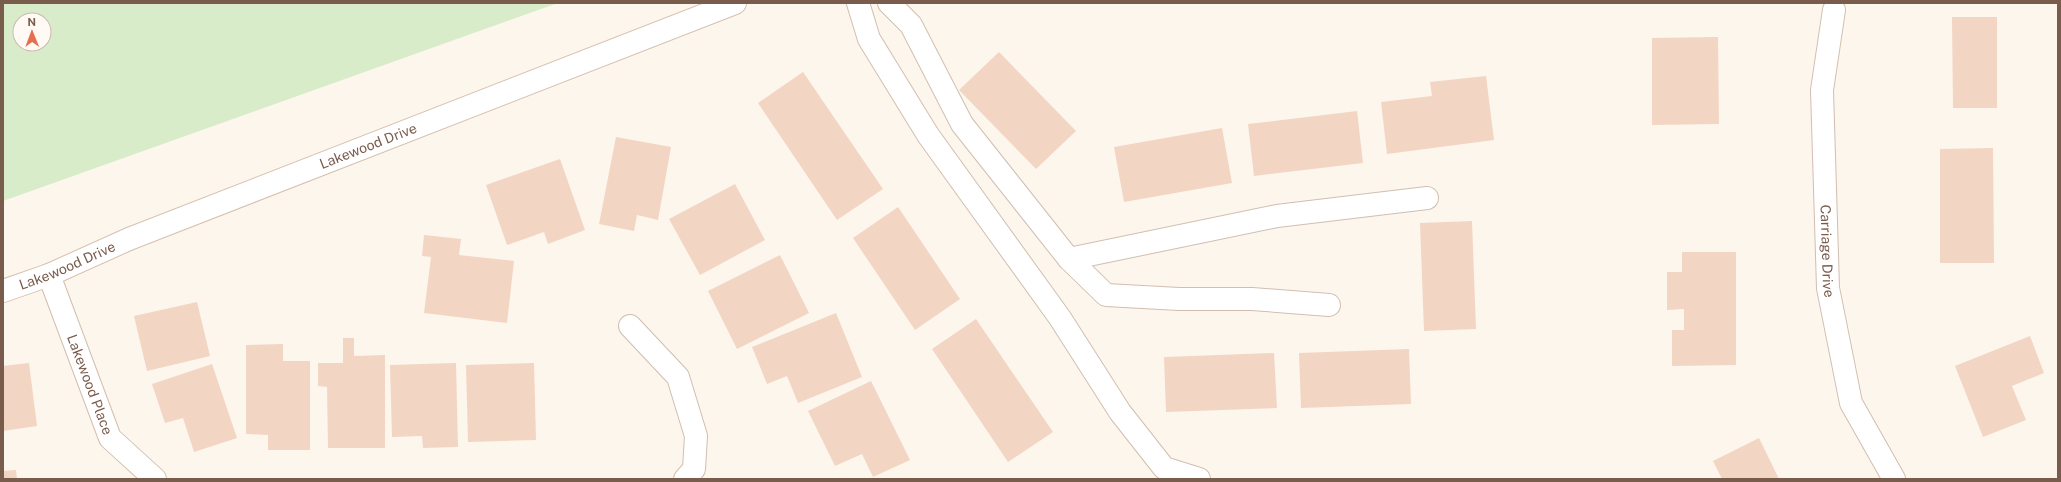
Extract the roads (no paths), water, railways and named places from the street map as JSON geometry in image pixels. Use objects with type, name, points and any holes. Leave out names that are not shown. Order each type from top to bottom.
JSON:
[{"type":"street","name":"Lakewood Drive","points":[[3,291],[49,275],[129,239],[735,3]]},
{"type":"street","points":[[858,3],[869,39],[928,135],[1060,318],[1120,412],[1164,468],[1198,479]]},
{"type":"street","points":[[889,3],[911,25],[962,124],[1069,259],[1106,295],[1178,299],[1252,298],[1329,305]]},
{"type":"street","name":"Carriage Drive","points":[[1834,10],[1822,90],[1828,288],[1851,403],[1894,479]]},
{"type":"street","points":[[1069,259],[1277,216],[1427,198]]},
{"type":"street","name":"Lakewood Place","points":[[49,275],[110,438],[155,479]]},
{"type":"street","points":[[630,326],[678,377],[696,436],[694,469],[685,479]]}]
